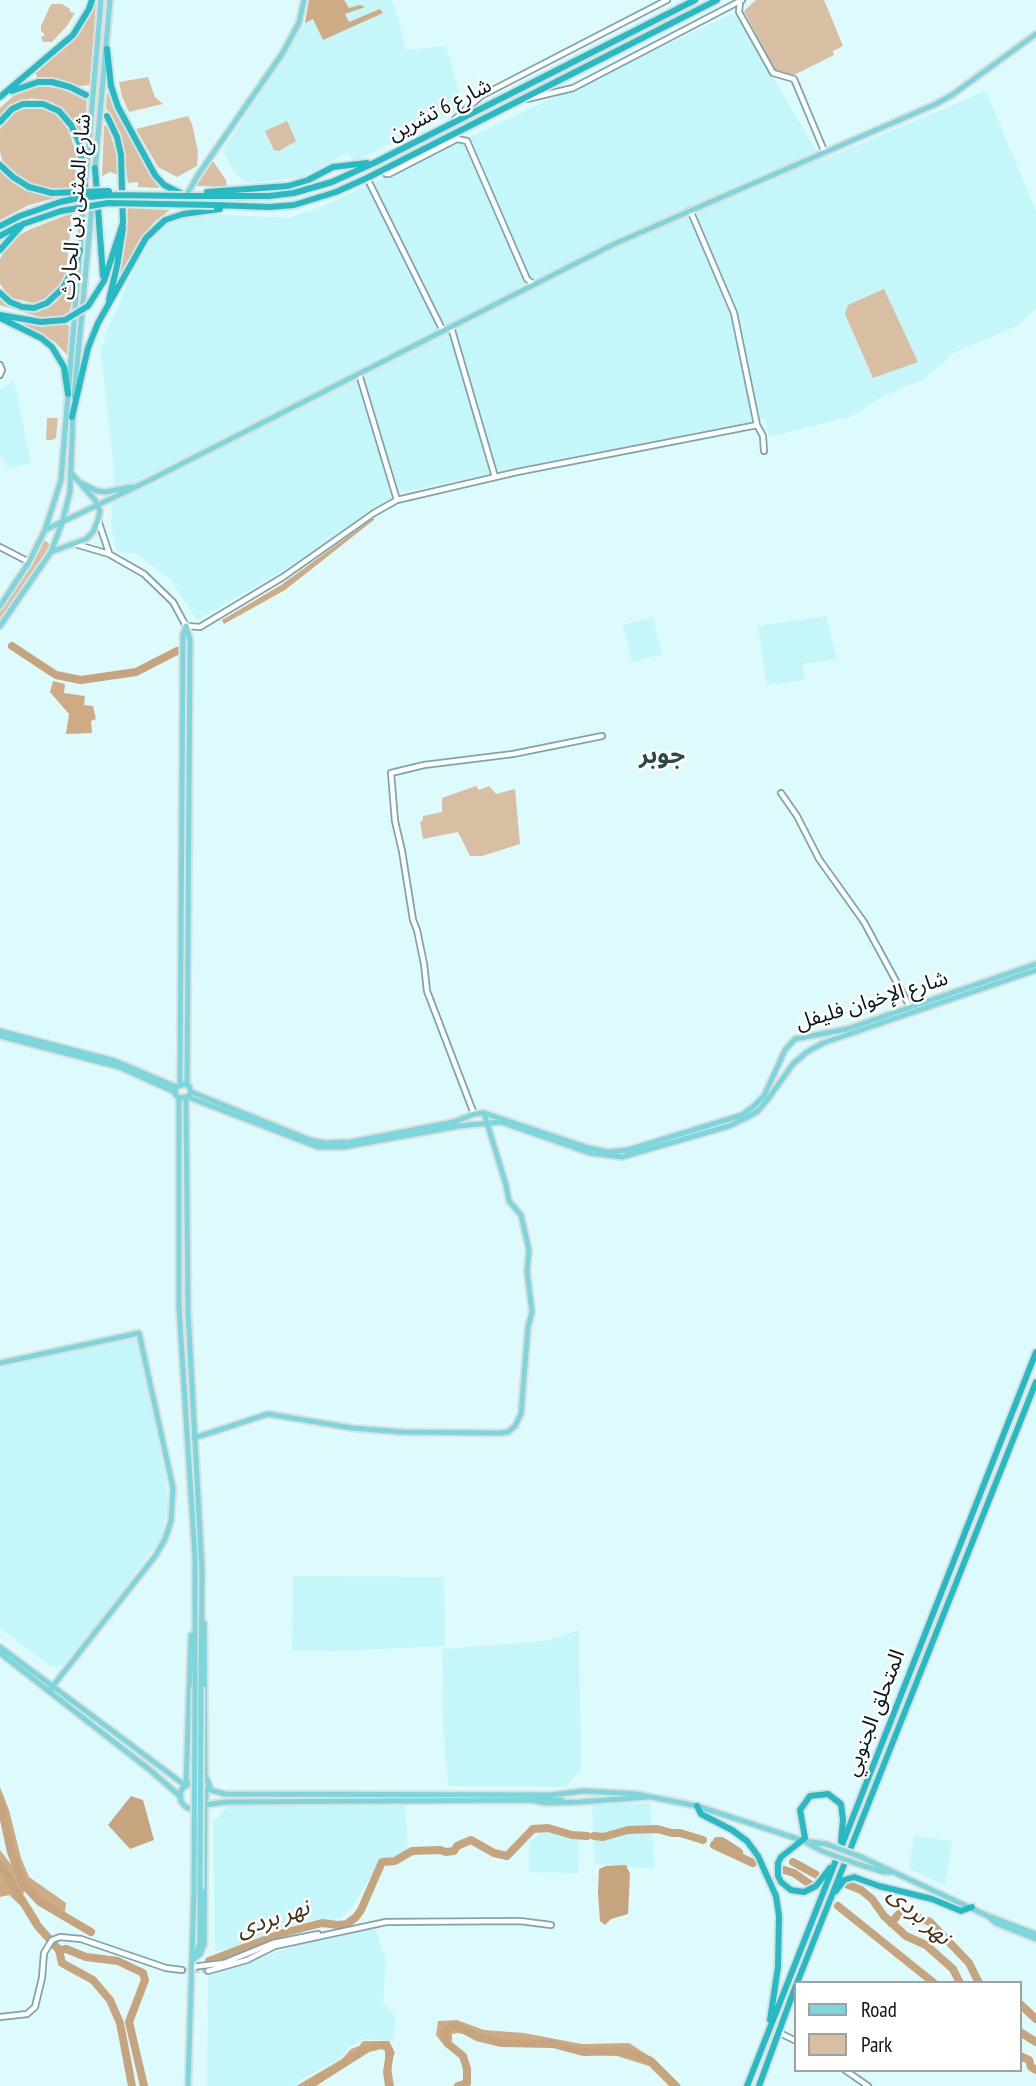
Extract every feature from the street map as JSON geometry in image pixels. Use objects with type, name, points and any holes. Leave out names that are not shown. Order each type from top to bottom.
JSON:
[{"type":"highway","points":[[0,98],[72,35],[92,0]]},
{"type":"highway","name":"شارع 6 تشرين","points":[[189,196],[269,197],[295,193],[332,182],[695,0]]},
{"type":"highway","name":"شارع 6 تشرين","points":[[0,236],[23,224],[61,211],[108,203],[269,207],[295,205],[336,192],[717,0]]},
{"type":"highway","points":[[107,49],[111,86],[127,125],[155,175],[173,191],[189,196]]},
{"type":"highway","points":[[0,98],[38,82],[52,82],[86,95]]},
{"type":"highway","points":[[0,122],[12,109],[23,104],[43,104],[60,111],[79,142],[85,187]]},
{"type":"highway","points":[[107,116],[117,137],[121,155],[123,223],[117,266],[107,305]]},
{"type":"highway","points":[[0,226],[50,205],[79,198],[189,196],[288,186],[309,180],[334,167],[376,162]]},
{"type":"highway","points":[[0,165],[29,187],[52,193],[110,191],[142,195]]},
{"type":"highway","points":[[95,168],[104,281]]},
{"type":"highway","points":[[72,417],[88,348],[107,305],[146,238],[165,220],[183,214],[238,206]]},
{"type":"highway","points":[[0,316],[41,322],[65,320],[88,306],[104,281],[123,223]]},
{"type":"highway","points":[[0,250],[23,224]]},
{"type":"highway","points":[[0,293],[10,302],[22,307],[34,308],[47,303],[63,288],[80,250]]},
{"type":"highway","points":[[0,316],[52,347],[64,367],[68,394]]},
{"type":"highway","name":"المتحلق الجنوبي","points":[[747,2086],[1036,1352]]},
{"type":"highway","name":"المتحلق الجنوبي","points":[[798,1981],[1036,1382]]},
{"type":"highway","points":[[835,1861],[816,1886],[804,1892],[785,1887],[778,1876],[778,1863],[785,1852],[804,1841],[806,1834],[799,1816],[800,1810],[806,1799],[816,1793],[828,1794],[843,1807],[839,1853]]},
{"type":"highway","points":[[843,1807],[851,1808],[862,1793]]},
{"type":"highway","points":[[697,1806],[701,1814],[747,1841],[758,1856],[776,1896],[779,1916],[778,1968],[766,2037]]},
{"type":"highway","points":[[830,1902],[842,1881],[855,1877],[932,1899],[961,1911],[972,1908]]},
{"type":"highway","name":"المتحلق الجنوبي","points":[[758,2086],[794,1991]]},
{"type":"main road","points":[[0,606],[30,562],[45,530],[61,480],[102,0]]},
{"type":"main road","name":"شارع المثنى بن الحارث","points":[[0,626],[51,552],[70,492],[72,417],[110,0]]},
{"type":"main road","points":[[189,196],[198,174],[282,54],[299,23],[304,0]]},
{"type":"main road","points":[[45,530],[148,481],[533,284],[690,209],[825,153],[952,95],[1036,34]]},
{"type":"main road","points":[[51,552],[86,539],[99,520],[98,505],[71,473]]},
{"type":"main road","points":[[77,481],[97,491],[106,492],[138,486]]},
{"type":"main road","points":[[177,1088],[183,635],[186,626]]},
{"type":"main road","points":[[186,626],[190,640],[190,874],[187,1085],[179,1307],[195,1559],[194,1611],[198,1687]]},
{"type":"main road","points":[[182,720],[189,721]]},
{"type":"main road","name":"شارع الإخوان فليفل","points":[[911,1010],[1036,964]]},
{"type":"main road","name":"شارع الإخوان فليفل","points":[[398,1135],[497,1122],[590,1153],[611,1157],[637,1154],[727,1121],[754,1106],[770,1086],[787,1045],[798,1038],[831,1036],[1036,970]]},
{"type":"main road","points":[[0,1034],[45,1044],[119,1067],[177,1088],[186,1097],[188,1312],[202,1570],[198,1687],[197,1889],[200,1942],[192,1967],[188,2086]]},
{"type":"main road","name":"شارع الإخوان فليفل","points":[[186,1097],[309,1143],[337,1148],[484,1113],[608,1152],[673,1141],[729,1126],[754,1114],[799,1059],[831,1036]]},
{"type":"main road","points":[[798,1038],[805,1041],[807,1052]]},
{"type":"main road","points":[[787,1045],[789,1055],[799,1059]]},
{"type":"main road","points":[[177,1088],[187,1085]]},
{"type":"main road","points":[[194,1438],[268,1414],[388,1432],[499,1433],[508,1432],[515,1426],[521,1414],[528,1327],[532,1312],[527,1271],[529,1251],[521,1215],[509,1201],[484,1113]]},
{"type":"main road","points":[[470,1126],[472,1114]]},
{"type":"main road","points":[[0,1363],[139,1333],[173,1488],[171,1521],[156,1555],[51,1688]]},
{"type":"main road","points":[[201,1597],[205,1639],[205,1775],[214,1793]]},
{"type":"main road","points":[[186,1786],[189,1655],[194,1611]]},
{"type":"main road","points":[[0,1647],[181,1797]]},
{"type":"main road","points":[[0,1653],[186,1786]]},
{"type":"main road","points":[[175,1778],[187,1769]]},
{"type":"main road","points":[[648,1797],[568,1803],[531,1800],[226,1802],[190,1808],[183,1803],[181,1797],[186,1786],[195,1784],[214,1793],[551,1795],[591,1791],[636,1794],[697,1806],[804,1841],[822,1851],[858,1864],[893,1872]]},
{"type":"main road","points":[[193,1960],[204,1945],[206,1794],[203,1788]]},
{"type":"main road","points":[[804,1841],[826,1843],[886,1867],[1036,1936]]},
{"type":"street","points":[[446,127],[481,96],[667,0]]},
{"type":"street","points":[[520,101],[573,88],[741,1]]},
{"type":"street","points":[[741,1],[739,12],[773,73],[794,79],[825,153]]},
{"type":"street","points":[[383,170],[389,174],[457,139],[467,141],[527,279],[533,284]]},
{"type":"street","points":[[367,178],[443,331]]},
{"type":"street","points":[[690,209],[734,313],[757,425],[763,436],[765,451]]},
{"type":"street","points":[[451,327],[495,477]]},
{"type":"street","points":[[0,365],[0,375]]},
{"type":"street","points":[[359,374],[397,500]]},
{"type":"street","points":[[75,544],[109,554],[144,574],[173,602],[186,626],[201,627],[397,500],[495,477],[757,425]]},
{"type":"street","points":[[99,520],[109,554]]},
{"type":"street","points":[[0,547],[30,562]]},
{"type":"street","points":[[472,1114],[427,990],[395,821],[391,773],[424,765],[552,747],[602,736]]},
{"type":"street","points":[[781,793],[797,816],[819,859],[864,922],[911,1010]]},
{"type":"street","points":[[208,1971],[247,1960],[275,1946],[386,1922],[520,1921],[551,1925]]},
{"type":"street","points":[[192,1967],[224,1963],[273,1943],[308,1935],[336,1933]]},
{"type":"street","points":[[0,2017],[27,2014],[36,2007],[46,1949],[52,1940],[60,1937],[80,1938],[166,1968],[182,1970]]},
{"type":"street","points":[[777,2031],[794,2040]]},
{"type":"street","points":[[848,2072],[868,2086]]},
{"type":"shaded area","points":[[309,0],[391,0],[406,50],[446,46],[464,108],[353,162],[347,154],[302,177],[243,181],[232,169],[223,150],[305,23]]},
{"type":"shaded area","points":[[309,0],[344,0],[349,8],[360,5],[365,7],[345,14],[349,22],[380,9],[383,13],[323,40],[313,19],[305,23]]},
{"type":"shaded area","points":[[732,14],[737,17],[822,160],[986,91],[1036,211],[1036,308],[1017,326],[955,352],[924,379],[885,395],[852,416],[769,437],[765,419],[399,493],[281,572],[197,620],[170,579],[135,553],[117,552],[111,528],[114,472],[101,351],[139,257],[168,223],[184,216],[202,214],[290,218],[323,206]]},
{"type":"shaded area","points":[[14,380],[31,463],[8,468],[0,455],[0,390]]},
{"type":"shaded area","points":[[375,519],[285,590],[224,624],[222,620],[281,585]]},
{"type":"shaded area","points":[[826,616],[837,659],[802,664],[805,680],[767,685],[758,626]]},
{"type":"shaded area","points":[[653,617],[662,654],[632,662],[623,625]]},
{"type":"shaded area","points":[[53,681],[65,684],[64,693],[85,696],[84,705],[93,706],[96,719],[91,721],[92,733],[66,734],[69,714],[50,692]]},
{"type":"shaded area","points":[[136,1337],[166,1479],[168,1502],[162,1537],[67,1665],[50,1666],[0,1628],[0,1367]]},
{"type":"shaded area","points":[[293,1576],[444,1577],[445,1646],[337,1651],[292,1650]]},
{"type":"shaded area","points":[[579,1630],[581,1768],[566,1787],[448,1786],[443,1724],[442,1649],[547,1641]]},
{"type":"shaded area","points":[[0,1787],[29,1877],[66,1903],[65,1912],[45,1901],[27,1886],[23,1894],[40,1921],[34,1926],[22,1907],[9,1895],[0,1897],[0,1850],[13,1867],[0,1817]]},
{"type":"shaded area","points":[[131,1796],[143,1800],[154,1840],[130,1849],[108,1825]]},
{"type":"shaded area","points":[[650,1803],[655,1869],[595,1864],[592,1804]]},
{"type":"shaded area","points":[[229,1805],[405,1805],[408,1852],[381,1860],[352,1907],[340,1919],[316,1919],[283,1928],[230,1949],[215,1951],[213,1823]]},
{"type":"shaded area","points":[[543,1830],[579,1841],[578,1873],[529,1872],[529,1842]]},
{"type":"shaded area","points":[[914,1836],[952,1841],[945,1885],[909,1869]]},
{"type":"shaded area","points":[[626,1865],[630,1874],[628,1914],[611,1919],[605,1925],[600,1921],[599,1869]]},
{"type":"shaded area","points":[[375,1929],[386,1960],[383,2003],[396,2018],[393,2041],[365,2039],[349,2047],[341,2058],[294,2086],[207,2086],[208,1973],[231,1968],[297,1945],[339,1937],[346,1932]]},
{"type":"shaded area","points":[[457,2020],[484,2030],[524,2033],[582,2044],[629,2043],[654,2059],[681,2086],[669,2086],[649,2066],[617,2056],[593,2055],[552,2046],[508,2045],[458,2033],[452,2034],[452,2041],[442,2043],[436,2035],[438,2021]]},
{"type":"shaded area","points":[[363,2041],[389,2041],[395,2053],[390,2061],[394,2086],[386,2086],[385,2051],[379,2048],[363,2054],[316,2086],[296,2086],[342,2059]]},
{"type":"green space","points":[[756,0],[824,0],[843,46],[833,51],[834,55],[794,75],[775,70],[744,11]]},
{"type":"green space","points":[[96,2],[90,85],[80,86],[53,78],[38,79],[35,72],[74,40]]},
{"type":"green space","points":[[52,4],[62,4],[75,13],[52,42],[43,42],[41,37],[44,33],[41,32],[41,26]]},
{"type":"green space","points":[[148,77],[155,97],[163,104],[129,112],[119,82]]},
{"type":"green space","points":[[35,86],[60,88],[87,101],[84,137],[80,138],[67,113],[52,102],[31,98],[11,106],[0,117],[0,108],[13,96]]},
{"type":"green space","points":[[107,92],[159,188],[138,187],[138,182],[128,183],[123,144],[116,124],[106,108]]},
{"type":"green space","points":[[33,106],[48,109],[59,117],[68,130],[77,155],[75,188],[50,189],[30,184],[15,175],[3,162],[0,129],[8,116],[19,109]]},
{"type":"green space","points":[[188,116],[198,152],[197,166],[177,177],[158,167],[136,129]]},
{"type":"green space","points":[[287,121],[296,141],[279,151],[274,150],[265,131]]},
{"type":"green space","points":[[107,125],[116,152],[118,175],[110,172],[102,176],[104,126]]},
{"type":"green space","points":[[213,161],[226,180],[227,187],[196,186]]},
{"type":"green space","points":[[0,170],[14,182],[55,198],[29,205],[0,220]]},
{"type":"green space","points":[[128,208],[170,210],[154,222],[136,246],[119,279]]},
{"type":"green space","points":[[72,213],[66,274],[60,286],[45,300],[34,303],[11,298],[0,284],[0,259],[6,248],[19,235]]},
{"type":"green space","points":[[71,282],[72,303],[68,315],[43,318],[0,305],[0,298],[14,308],[43,309],[56,302]]},
{"type":"green space","points":[[884,289],[918,362],[873,378],[845,314],[848,305]]},
{"type":"green space","points":[[11,317],[39,325],[66,323],[70,328],[69,354],[55,342]]},
{"type":"green space","points":[[47,418],[58,418],[56,438],[52,440],[46,440]]},
{"type":"green space","points":[[44,540],[51,545],[0,619],[0,611],[32,565]]},
{"type":"green space","points":[[476,786],[479,790],[489,786],[496,794],[515,789],[520,844],[482,856],[470,856],[458,832],[423,839],[420,822],[423,816],[442,812],[442,798]]},
{"type":"waterway","points":[[12,646],[56,675],[81,680],[136,672],[177,651]]},
{"type":"waterway","name":"نهر بردى","points":[[0,1801],[11,1852],[23,1884],[40,1902],[91,1932]]},
{"type":"waterway","name":"نهر بردى","points":[[209,1961],[283,1933],[322,1923],[347,1924],[361,1910],[382,1862],[395,1861],[412,1851],[454,1851],[457,1846],[471,1840],[494,1853],[507,1856],[533,1829],[548,1828],[587,1836]]},
{"type":"waterway","name":"نهر بردى","points":[[594,1836],[603,1837],[628,1830],[657,1829],[703,1840]]},
{"type":"waterway","points":[[717,1841],[722,1841],[739,1852]]},
{"type":"waterway","name":"نهر بردى","points":[[714,1845],[753,1863]]},
{"type":"waterway","points":[[793,1862],[815,1874]]},
{"type":"waterway","name":"نهر بردى","points":[[0,1865],[37,1925],[59,1950],[62,1963],[93,1980],[110,2000],[120,2023],[132,2086]]},
{"type":"waterway","name":"نهر بردى","points":[[781,1869],[794,1873],[811,1885]]},
{"type":"waterway","name":"نهر بردى","points":[[846,1884],[861,1890],[872,1899],[884,1916],[906,1936],[926,1945],[953,1969],[959,1981]]},
{"type":"waterway","name":"نهر بردى","points":[[838,1906],[932,1981]]},
{"type":"waterway","points":[[891,1923],[899,1914],[911,1914],[930,1922],[969,1963],[978,1981]]},
{"type":"waterway","points":[[59,1950],[66,1949],[86,1957],[118,1961],[143,1973],[145,1980],[129,2022],[144,2086]]},
{"type":"waterway","points":[[1022,2006],[1036,2019]]},
{"type":"waterway","name":"نهر بردى","points":[[458,2086],[467,2083],[467,2069],[463,2056],[447,2043],[444,2033],[456,2025],[477,2037],[502,2043],[553,2044],[583,2052],[624,2051],[651,2061],[676,2086]]},
{"type":"waterway","name":"نهر بردى","points":[[1022,2033],[1036,2042]]},
{"type":"waterway","name":"نهر بردى","points":[[308,2086],[368,2048],[381,2045],[386,2045],[390,2052],[387,2072],[389,2086]]},
{"type":"waterway","name":"نهر بردى","points":[[1022,2057],[1029,2060],[1031,2067],[1036,2070]]},
{"type":"tunnel","points":[[86,95],[107,116]]},
{"type":"tunnel","points":[[182,1970],[208,1971]]},
{"type":"district","name":"جوبر","points":[[662,756]]}]
